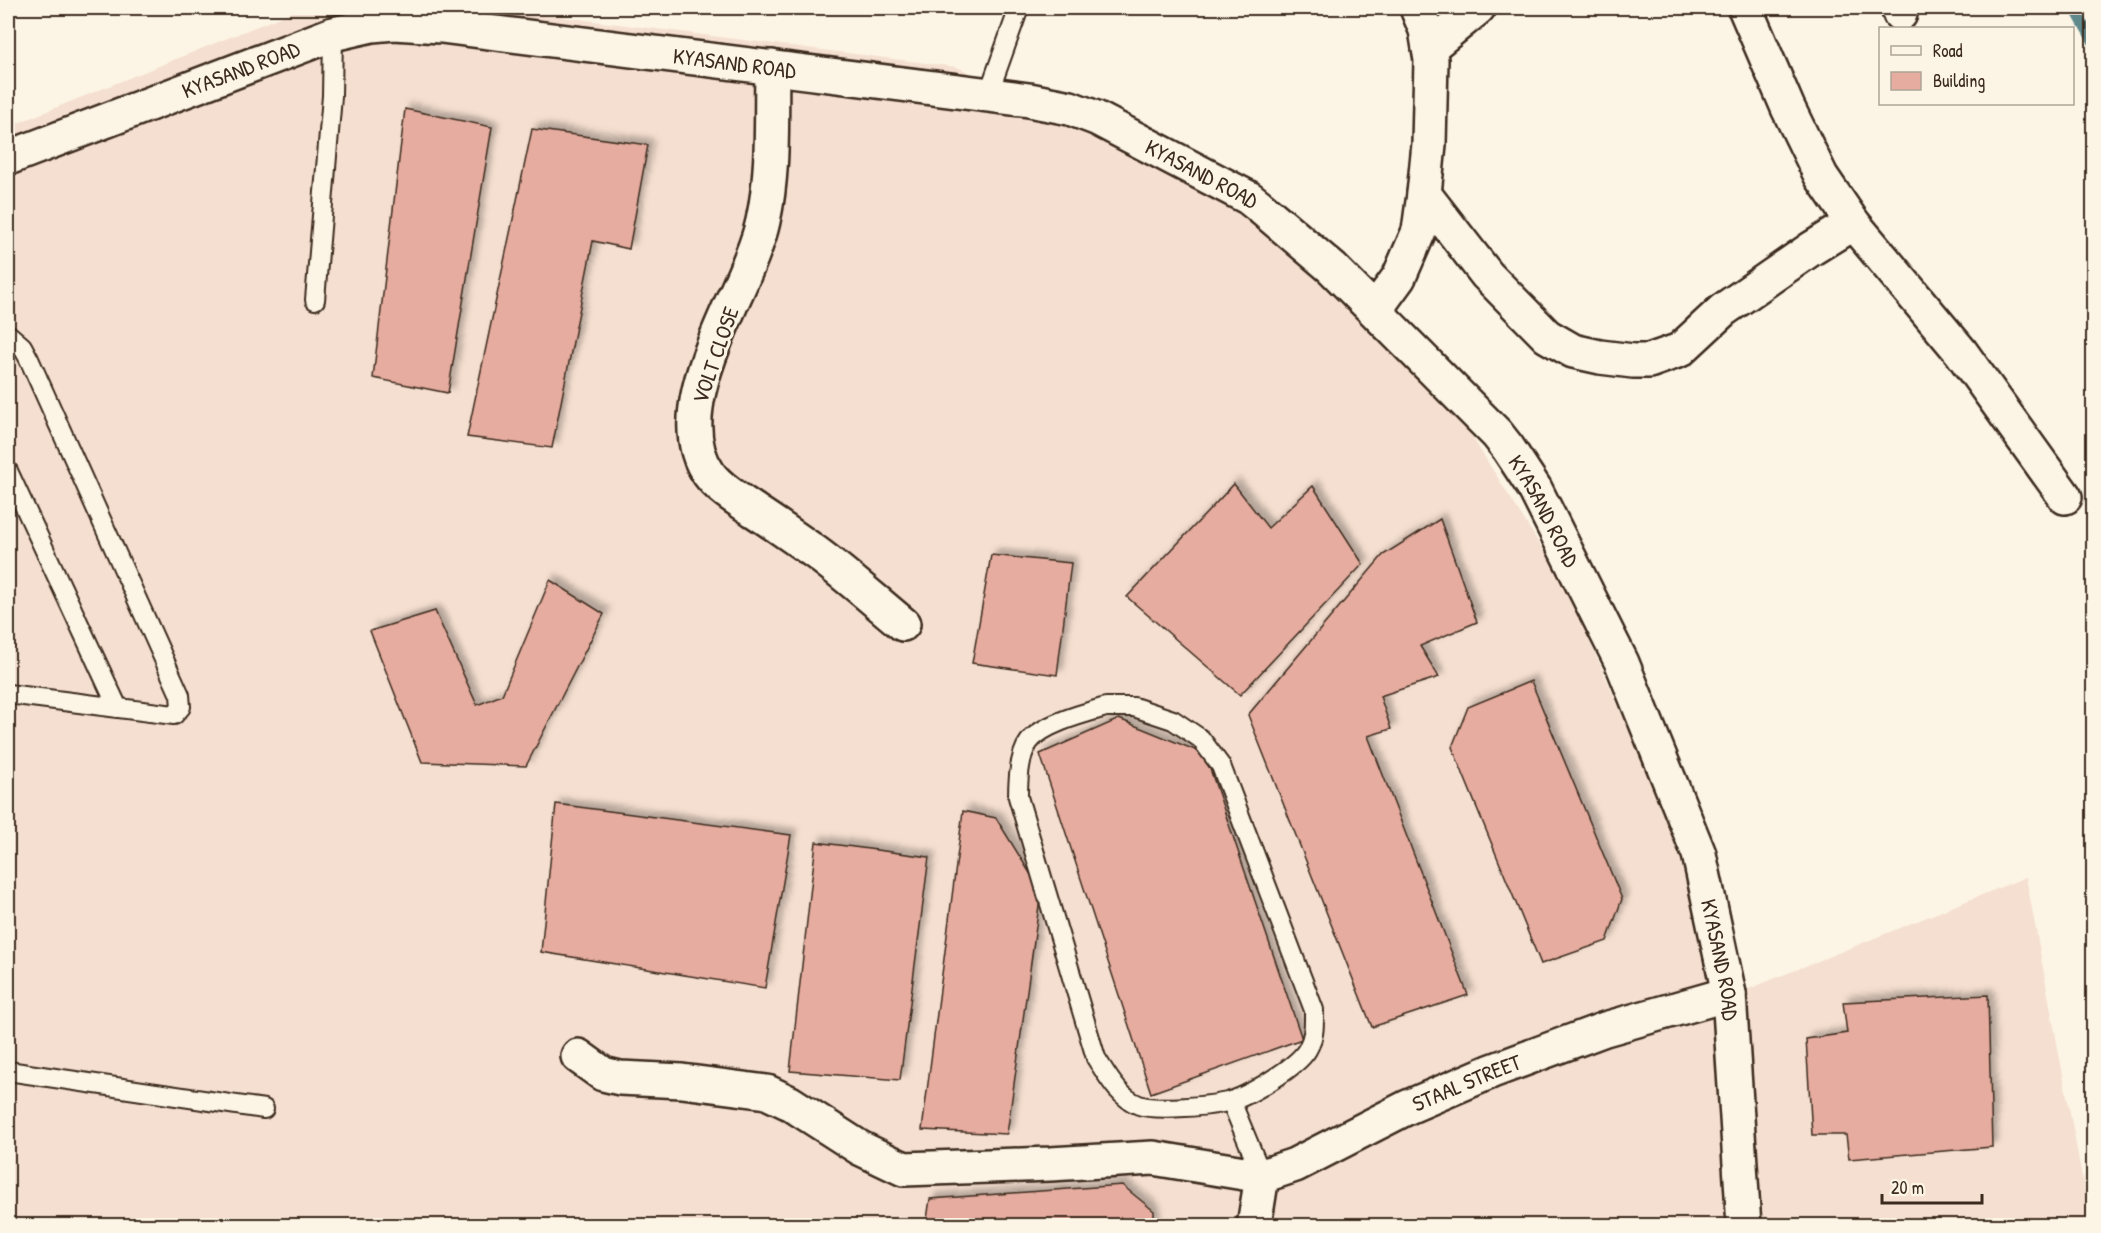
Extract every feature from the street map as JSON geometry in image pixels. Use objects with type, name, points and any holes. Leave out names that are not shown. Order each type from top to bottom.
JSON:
[{"type":"street","points":[[1375,310],[1399,277],[1419,231],[1425,194],[1431,60],[1426,30],[1417,8]]},
{"type":"street","points":[[1429,48],[1478,8]]},
{"type":"street","points":[[1745,8],[1788,108],[1821,176],[1853,223],[1961,352],[2065,497]]},
{"type":"street","name":"KYASAND ROAD","points":[[8,158],[333,34],[372,25],[394,23],[429,25],[772,67],[1029,100],[1070,108],[1096,118],[1249,198],[1332,268],[1497,434],[1535,489],[1622,663],[1699,854],[1729,994],[1744,1226]]},
{"type":"street","name":"VOLT CLOSE","points":[[772,67],[770,165],[763,222],[750,261],[702,378],[696,400],[694,427],[699,453],[709,474],[728,491],[817,553],[903,624]]},
{"type":"street","points":[[1425,194],[1487,275],[1548,336],[1573,351],[1633,361],[1649,361],[1680,350],[1723,310],[1853,223]]},
{"type":"street","name":"STAAL STREET","points":[[1262,1176],[1295,1165],[1408,1107],[1492,1071],[1605,1029],[1729,994]]},
{"type":"street","points":[[578,1056],[603,1074],[620,1078],[682,1081],[767,1092],[790,1103],[860,1148],[904,1169],[1038,1165],[1152,1158],[1262,1176],[1254,1226]]},
{"type":"lane","points":[[988,95],[1019,8]]},
{"type":"lane","points":[[315,300],[333,96],[333,34]]},
{"type":"lane","points":[[8,334],[22,346],[29,359],[180,696],[181,707],[174,715],[8,693],[8,700]]},
{"type":"lane","points":[[8,471],[118,708]]},
{"type":"lane","points":[[1106,706],[1134,707],[1173,720],[1201,739],[1221,766],[1314,1010],[1314,1034],[1306,1053],[1285,1073],[1231,1101],[1160,1109],[1137,1105],[1116,1088],[1096,1058],[1018,797],[1018,771],[1029,742],[1052,724],[1106,706]]},
{"type":"lane","points":[[8,1071],[264,1109]]},
{"type":"lane","points":[[1231,1101],[1262,1176]]},
{"type":"shaded area","points":[[302,8],[491,8],[957,67],[1111,139],[1300,250],[1467,429],[1564,583],[1744,991],[2026,877],[2091,1225],[8,1226],[8,127]]},
{"type":"building","points":[[405,109],[492,127],[448,393],[373,378]]},
{"type":"building","points":[[532,129],[648,145],[629,249],[593,241],[552,448],[467,437]]},
{"type":"building","points":[[1234,484],[1268,528],[1313,486],[1363,564],[1240,695],[1127,597]]},
{"type":"building","points":[[1440,519],[1477,622],[1420,646],[1439,677],[1380,696],[1391,729],[1368,736],[1468,995],[1372,1027],[1248,715],[1383,555]]},
{"type":"building","points":[[991,555],[1071,563],[1057,675],[972,663]]},
{"type":"building","points":[[550,580],[604,614],[526,766],[422,762],[370,631],[435,611],[477,705],[502,695]]},
{"type":"building","points":[[1531,681],[1622,899],[1607,941],[1541,964],[1452,747],[1468,707]]},
{"type":"building","points":[[1119,719],[1205,754],[1302,1039],[1151,1093],[1040,754]]},
{"type":"building","points":[[556,804],[791,835],[765,988],[541,952]]},
{"type":"building","points":[[963,811],[996,818],[1041,891],[1007,1134],[922,1130]]},
{"type":"building","points":[[816,842],[929,857],[900,1080],[790,1071]]},
{"type":"building","points":[[1988,995],[1992,1147],[1849,1159],[1846,1135],[1812,1135],[1806,1039],[1847,1033],[1843,1002]]},
{"type":"building","points":[[1122,1185],[1154,1211],[1154,1226],[926,1226],[930,1199]]},
{"type":"waterway","points":[[2074,8],[2094,43]]}]
